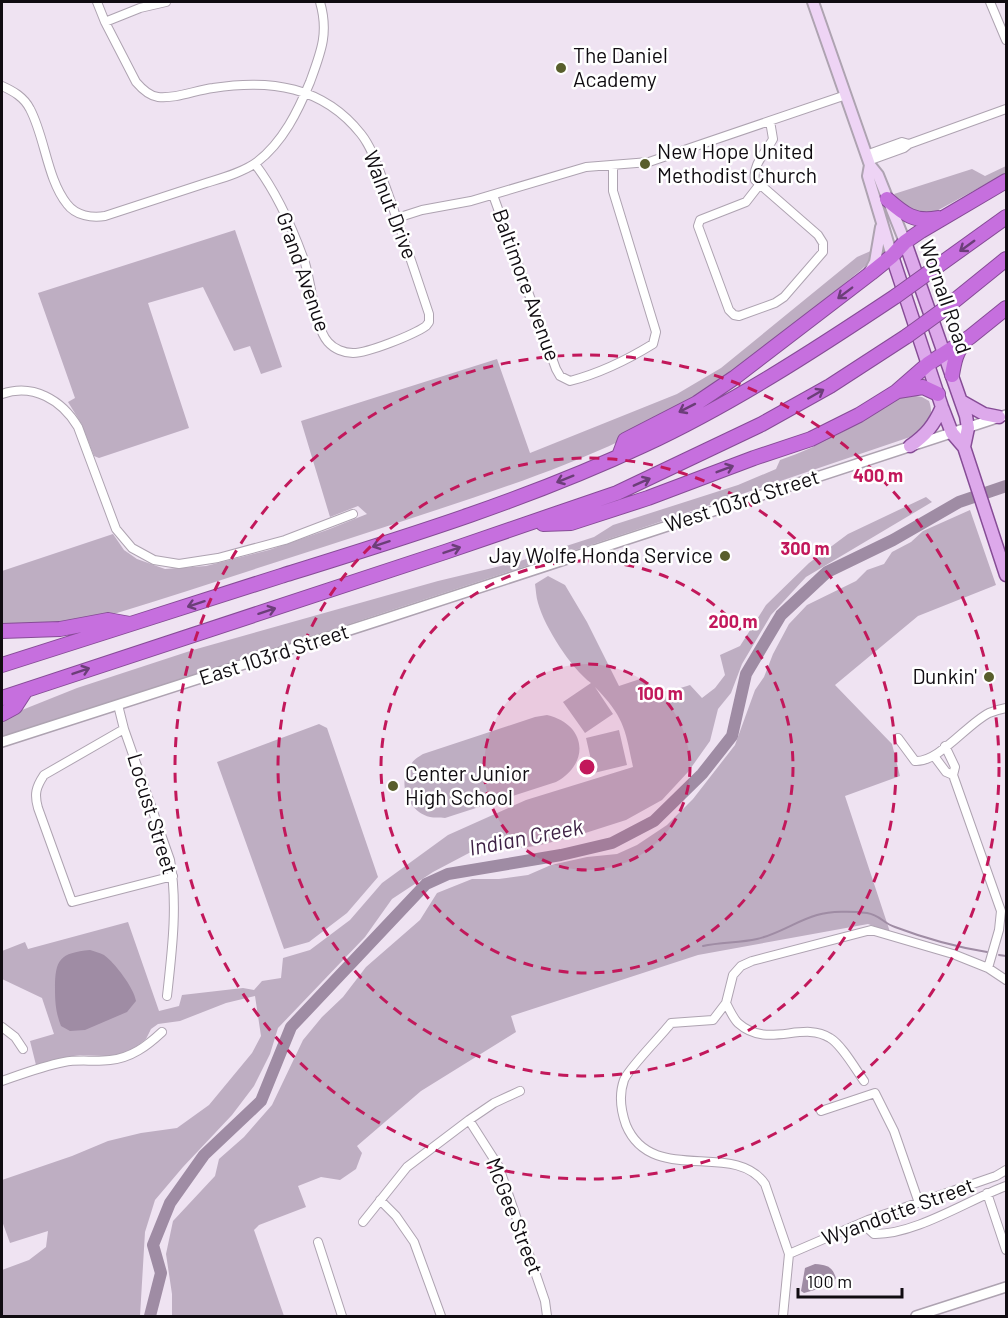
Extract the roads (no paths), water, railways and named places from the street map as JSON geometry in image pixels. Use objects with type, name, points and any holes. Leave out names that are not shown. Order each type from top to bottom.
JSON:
[{"type":"highway","points":[[619,456],[625,440],[697,403],[734,378],[868,276],[905,242],[1006,181]]},
{"type":"highway","points":[[887,199],[909,217],[927,220],[943,217]]},
{"type":"highway","points":[[2,665],[132,625],[508,501],[645,445],[739,395],[840,333],[1006,217]]},
{"type":"highway","points":[[2,698],[529,524],[616,493],[714,448],[830,386],[907,336],[1006,259]]},
{"type":"highway","points":[[952,375],[960,347],[1006,308]]},
{"type":"highway","points":[[529,524],[571,523],[648,498],[811,439],[859,415],[896,392],[944,352],[970,337]]},
{"type":"highway","points":[[896,392],[923,387],[940,401]]},
{"type":"highway","points":[[2,632],[60,629],[108,620],[132,625]]},
{"type":"highway","points":[[2,714],[15,707],[26,690]]},
{"type":"main road","name":"Wornall Road","points":[[813,2],[868,160],[878,175],[905,242],[961,401],[968,428],[964,447]]},
{"type":"main road","name":"Wornall Road","points":[[868,160],[868,176],[882,224],[940,401],[952,433],[964,447],[1006,575]]},
{"type":"main road","points":[[868,276],[875,262],[882,224]]},
{"type":"main road","points":[[928,364],[939,374],[957,422],[968,428]]},
{"type":"main road","points":[[910,446],[925,436],[934,425],[940,401]]},
{"type":"main road","points":[[961,401],[984,414],[1003,416]]},
{"type":"street","name":"Walnut Drive","points":[[97,2],[136,82],[152,95],[167,97],[241,84],[265,84],[305,92],[336,109],[363,136],[378,168],[429,314],[428,324]]},
{"type":"street","points":[[105,22],[140,8],[165,2]]},
{"type":"street","points":[[2,86],[16,92],[30,108],[59,189],[68,206],[85,216],[105,216],[225,177],[255,164],[271,149],[285,131],[305,92],[324,41],[324,17],[320,2]]},
{"type":"street","points":[[990,2],[1006,40]]},
{"type":"street","points":[[397,218],[422,210],[493,195],[586,166],[649,162],[846,95]]},
{"type":"street","points":[[868,160],[902,142],[909,144],[1006,109]]},
{"type":"street","points":[[760,184],[746,202],[700,220],[698,226],[729,310],[739,316],[775,303],[784,297],[823,252],[823,243],[818,235],[760,184],[755,180],[754,174],[760,159],[773,139],[770,121]]},
{"type":"street","name":"Grand Avenue","points":[[255,164],[272,188],[305,263],[321,332],[328,342],[351,353],[363,351],[422,329],[428,324]]},
{"type":"street","name":"Baltimore Avenue","points":[[493,195],[560,376],[570,381],[595,374],[625,361],[654,344],[656,340],[656,332],[613,191],[613,165]]},
{"type":"street","points":[[2,393],[21,390],[34,392],[61,405],[71,415],[78,427],[111,520],[123,539],[132,548],[154,560],[184,564],[218,558],[285,540],[353,514]]},
{"type":"street","name":"West 103rd Street","points":[[546,566],[1003,416]]},
{"type":"street","name":"East 103rd Street","points":[[2,742],[546,566]]},
{"type":"street","name":"Locust Street","points":[[118,705],[173,876],[172,957],[167,996]]},
{"type":"street","points":[[898,738],[915,761],[921,761],[934,756],[988,714],[1006,708]]},
{"type":"street","points":[[124,729],[44,775],[36,787],[35,798],[38,808],[72,902],[173,876]]},
{"type":"street","points":[[945,746],[955,767],[953,775],[1001,910],[999,930],[988,968]]},
{"type":"street","points":[[934,756],[946,772],[953,775]]},
{"type":"street","points":[[783,1317],[789,1254],[765,1184],[758,1174],[747,1168],[721,1163],[678,1161],[656,1155],[642,1145],[631,1135],[625,1122],[621,1101],[625,1078],[671,1023],[713,1020],[726,1003],[733,975],[741,966],[752,961],[871,930],[953,954],[988,968],[1006,980]]},
{"type":"street","points":[[726,1003],[737,1022],[763,1036],[806,1032],[819,1033],[831,1038],[864,1081]]},
{"type":"street","points":[[2,1027],[15,1036],[23,1049]]},
{"type":"street","points":[[2,1081],[62,1062],[110,1060],[127,1056],[162,1032]]},
{"type":"street","points":[[363,1222],[407,1167],[494,1103],[520,1091]]},
{"type":"street","points":[[821,1111],[875,1093],[894,1131],[919,1203]]},
{"type":"street","name":"McGee Street","points":[[469,1120],[499,1167],[545,1301],[547,1317]]},
{"type":"street","name":"Wyandotte Street","points":[[789,1254],[862,1223],[996,1176],[1006,1170]]},
{"type":"street","points":[[862,1223],[874,1234],[885,1234],[937,1217],[1006,1186]]},
{"type":"street","points":[[987,1193],[1006,1250]]},
{"type":"street","points":[[380,1200],[396,1216],[414,1242],[441,1317]]},
{"type":"street","points":[[318,1242],[342,1317]]},
{"type":"street","points":[[916,1317],[1006,1287]]},
{"type":"waterway","name":"Indian Creek","points":[[150,1316],[161,1273],[153,1245],[170,1203],[204,1155],[261,1101],[291,1027],[426,884],[448,874],[561,855],[612,843],[654,821],[702,774],[732,736],[746,674],[781,615],[827,572],[893,540],[959,502],[1006,486]]},
{"type":"waterway","points":[[703,946],[757,939],[817,915],[861,912],[871,914],[917,935],[987,952]]},
{"type":"waterway","points":[[999,955],[1006,956]]},
{"type":"place","name":"The Daniel Academy","points":[[561,68]]},
{"type":"place","name":"New Hope United Methodist Church","points":[[645,164]]},
{"type":"place","name":"Jay Wolfe Honda Service","points":[[725,556]]},
{"type":"place","name":"Dunkin'","points":[[989,677]]},
{"type":"place","name":"Center Junior High School","points":[[393,786]]}]
